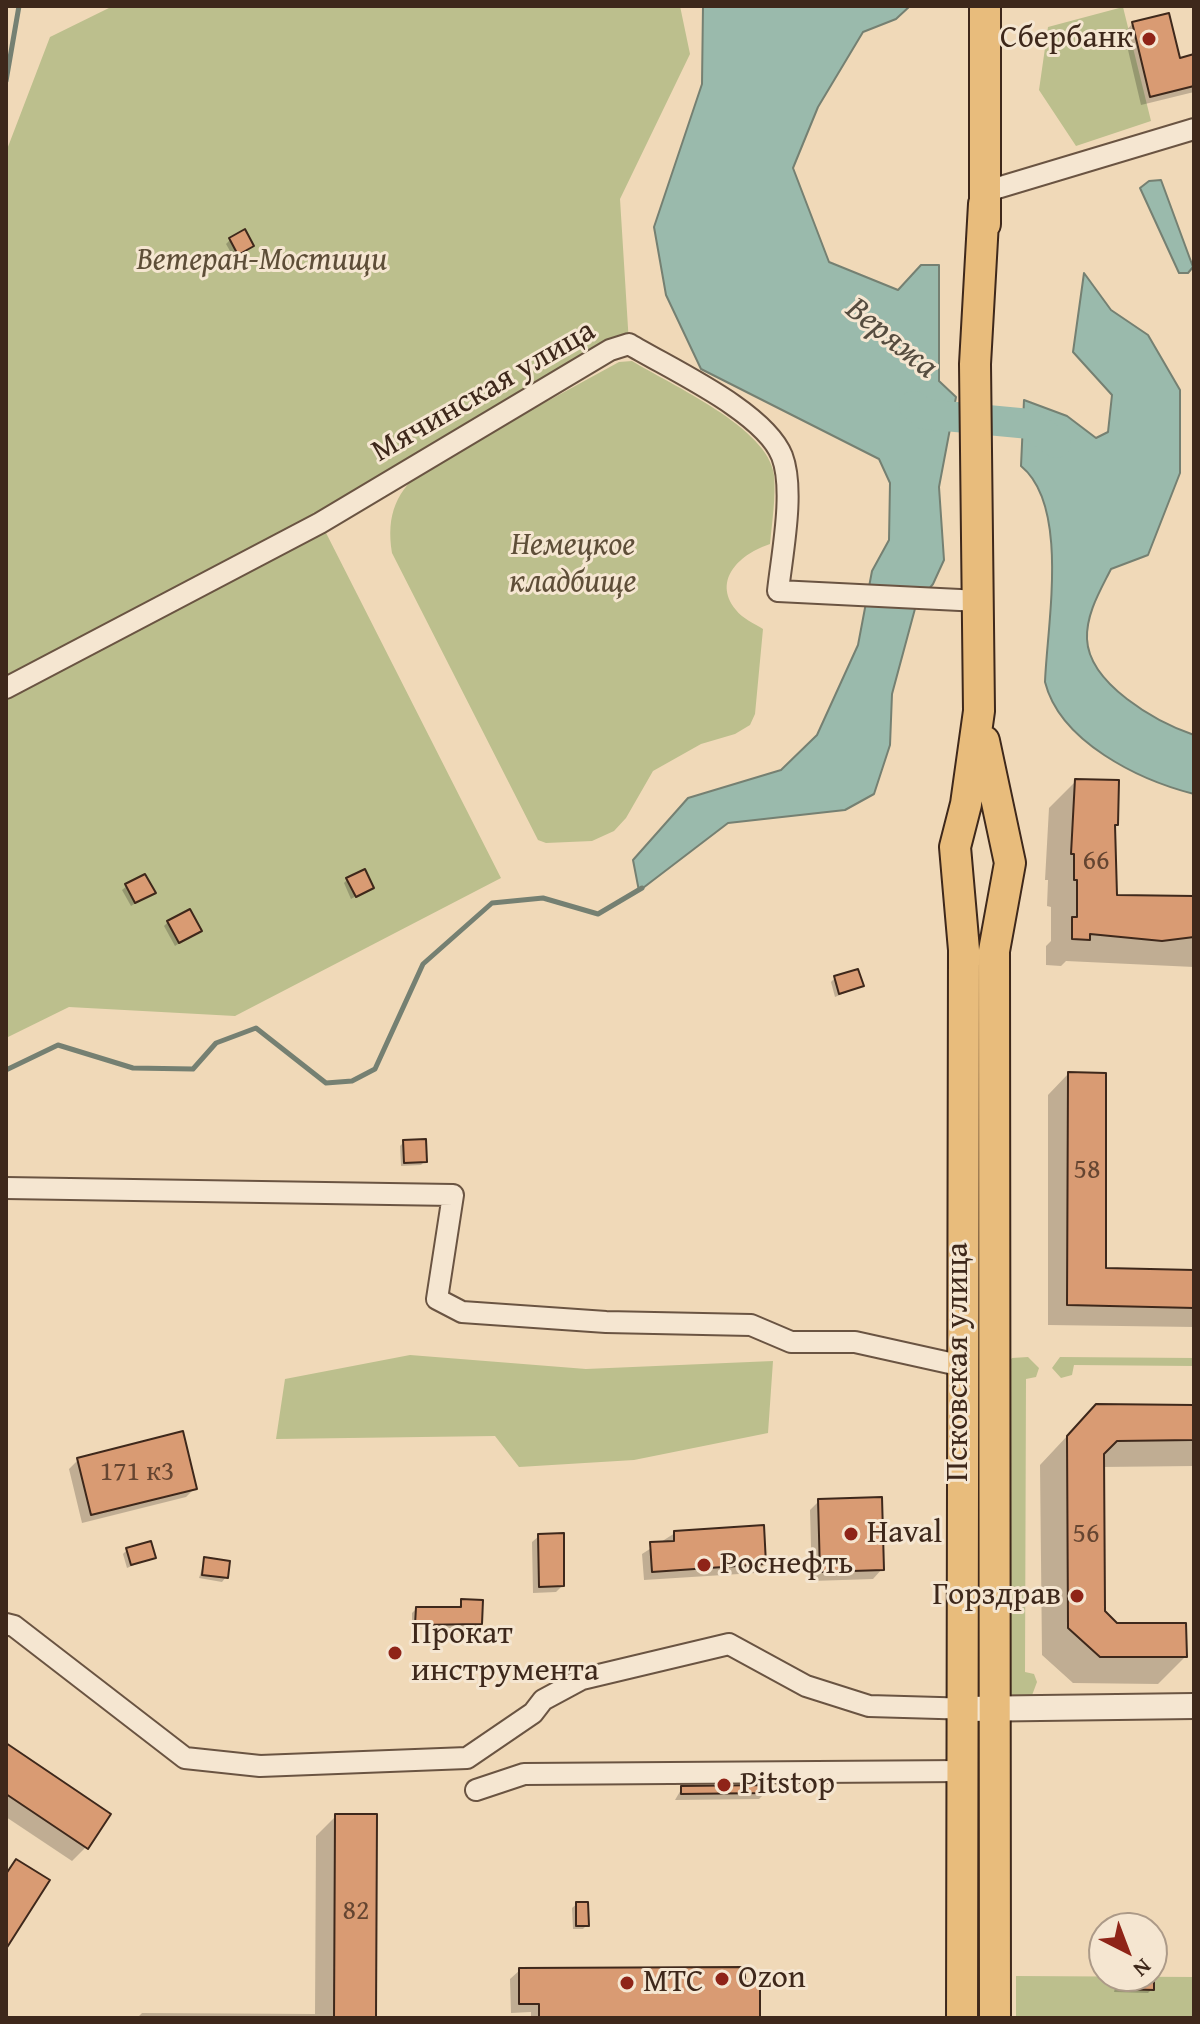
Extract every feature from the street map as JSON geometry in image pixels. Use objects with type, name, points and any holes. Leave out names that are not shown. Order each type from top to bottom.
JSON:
[{"type":"main road","name":"Псковская улица","points":[[962,2018],[964,950],[955,847],[966,804],[979,711],[985,6]]},
{"type":"main road","name":"Псковская улица","points":[[979,711],[994,798],[1010,863],[994,951],[995,2018]]},
{"type":"main road","points":[[955,869],[965,846],[981,840],[1000,846],[1010,863]]},
{"type":"street","points":[[984,198],[1194,129]]},
{"type":"street","name":"Мячинская улица","points":[[6,688],[320,523],[610,350],[629,344],[746,415],[769,436],[781,455],[786,477],[778,591],[980,601]]},
{"type":"street","points":[[6,1188],[453,1195],[437,1299],[462,1312],[606,1322],[751,1325],[791,1342],[855,1342],[963,1366]]},
{"type":"street","points":[[6,1624],[14,1626],[185,1758],[260,1766],[467,1758],[533,1713],[543,1700],[582,1679],[729,1644],[806,1686],[869,1706],[994,1709],[1194,1706]]},
{"type":"street","points":[[476,1790],[524,1774],[963,1771]]},
{"type":"green space","name":"Ветеран-Мостищи","points":[[113,6],[680,6],[690,54],[620,199],[629,344],[321,523],[501,878],[235,1016],[69,1007],[6,1038],[6,152],[50,37]]},
{"type":"green space","points":[[1123,7],[1151,121],[1076,146],[1039,90],[1048,27]]},
{"type":"green space","name":"Немецкое кладбище","points":[[632,361],[716,409],[737,425],[768,458],[774,475],[770,544],[740,561],[728,578],[727,588],[729,599],[739,613],[763,629],[755,714],[750,725],[735,734],[701,744],[653,771],[626,818],[614,831],[592,841],[546,843],[538,840],[392,553],[392,515],[401,494],[427,467],[619,362]]},
{"type":"green space","points":[[410,1355],[586,1369],[773,1361],[768,1433],[634,1460],[519,1467],[495,1436],[276,1439],[285,1379]]},
{"type":"green space","points":[[1028,1357],[1039,1368],[1036,1377],[1026,1379],[1025,1672],[1034,1674],[1037,1682],[1031,1698],[1010,1697],[1008,1694],[1007,1364],[1012,1358]]},
{"type":"green space","points":[[1060,1357],[1194,1358],[1194,1366],[1074,1365],[1072,1375],[1061,1378],[1052,1368]]},
{"type":"green space","points":[[1016,1976],[1088,1976],[1088,1992],[1168,1992],[1168,1977],[1194,1977],[1194,2018],[1016,2018]]},
{"type":"water","points":[[703,6],[910,6],[896,19],[863,32],[818,107],[793,168],[829,262],[898,290],[921,265],[939,265],[939,381],[956,397],[939,487],[944,560],[933,584],[916,605],[892,694],[890,745],[874,794],[845,810],[728,823],[639,891],[633,860],[688,798],[781,770],[817,735],[858,645],[872,571],[889,540],[890,483],[879,459],[701,369],[666,295],[654,227],[702,84]]},
{"type":"water","points":[[1161,180],[1193,267],[1188,273],[1179,273],[1140,188],[1149,181]]},
{"type":"water","points":[[1084,273],[1111,310],[1148,335],[1180,390],[1180,473],[1148,555],[1111,569],[1091,612],[1087,639],[1091,656],[1112,686],[1144,711],[1194,735],[1194,794],[1127,768],[1084,740],[1053,703],[1045,682],[1051,599],[1051,537],[1046,509],[1036,484],[1021,466],[1024,400],[1067,416],[1096,438],[1108,432],[1112,395],[1073,352]]},
{"type":"building","points":[[1169,13],[1180,58],[1194,54],[1194,86],[1150,97],[1132,22]]},
{"type":"building","points":[[245,229],[254,246],[238,255],[229,238]]},
{"type":"building","points":[[1075,779],[1119,780],[1118,825],[1115,825],[1117,895],[1194,896],[1194,937],[1162,941],[1090,934],[1090,940],[1072,939],[1072,917],[1077,917],[1077,880],[1074,880],[1074,854],[1071,854]]},
{"type":"building","points":[[365,869],[374,888],[356,897],[346,878]]},
{"type":"building","points":[[145,874],[156,893],[135,903],[125,884]]},
{"type":"building","points":[[190,909],[202,931],[179,943],[167,921]]},
{"type":"building","points":[[858,969],[864,986],[839,994],[834,976]]},
{"type":"building","points":[[1068,1072],[1106,1073],[1106,1268],[1194,1270],[1194,1308],[1067,1305]]},
{"type":"building","points":[[426,1139],[427,1162],[404,1163],[403,1140]]},
{"type":"building","points":[[1096,1404],[1194,1405],[1194,1440],[1117,1441],[1104,1454],[1105,1611],[1117,1623],[1186,1623],[1187,1657],[1100,1657],[1068,1628],[1067,1436]]},
{"type":"building","points":[[183,1431],[197,1489],[91,1515],[77,1458]]},
{"type":"building","name":"Haval","points":[[882,1497],[884,1570],[820,1572],[818,1499]]},
{"type":"building","points":[[764,1525],[766,1564],[652,1572],[650,1542],[674,1541],[674,1531]]},
{"type":"building","points":[[564,1533],[564,1586],[539,1587],[538,1534]]},
{"type":"building","points":[[151,1541],[156,1558],[131,1565],[126,1548]]},
{"type":"building","points":[[204,1557],[230,1561],[228,1578],[202,1575]]},
{"type":"building","points":[[461,1599],[483,1600],[482,1624],[415,1625],[416,1607],[461,1607]]},
{"type":"building","points":[[6,1743],[111,1814],[88,1849],[6,1794]]},
{"type":"building","points":[[768,1785],[768,1793],[681,1794],[681,1786]]},
{"type":"building","points":[[335,1814],[377,1814],[376,2018],[334,2018]]},
{"type":"building","points":[[16,1859],[50,1880],[6,1949],[6,1874]]},
{"type":"building","points":[[576,1902],[588,1902],[589,1926],[576,1926]]},
{"type":"building","points":[[745,1967],[745,1983],[760,1982],[760,2018],[539,2018],[539,2004],[519,2004],[519,1968]]},
{"type":"waterway","points":[[6,81],[19,6]]},
{"type":"waterway","name":"Веряжа","points":[[914,406],[924,414],[1030,424],[1056,443]]},
{"type":"waterway","points":[[6,1070],[58,1045],[133,1068],[193,1069],[216,1043],[256,1028],[326,1083],[352,1081],[375,1069],[423,964],[492,903],[543,898],[598,914],[642,888]]},
{"type":"place","name":"Сбербанк","points":[[1149,39]]},
{"type":"place","name":"Haval","points":[[851,1534]]},
{"type":"place","name":"Роснефть","points":[[704,1565]]},
{"type":"place","name":"Горздрав","points":[[1077,1596]]},
{"type":"place","name":"Прокат инструмента","points":[[395,1653]]},
{"type":"place","name":"Pitstop","points":[[724,1785]]},
{"type":"place","name":"Ozon","points":[[722,1979]]},
{"type":"place","name":"МТС","points":[[627,1983]]}]
